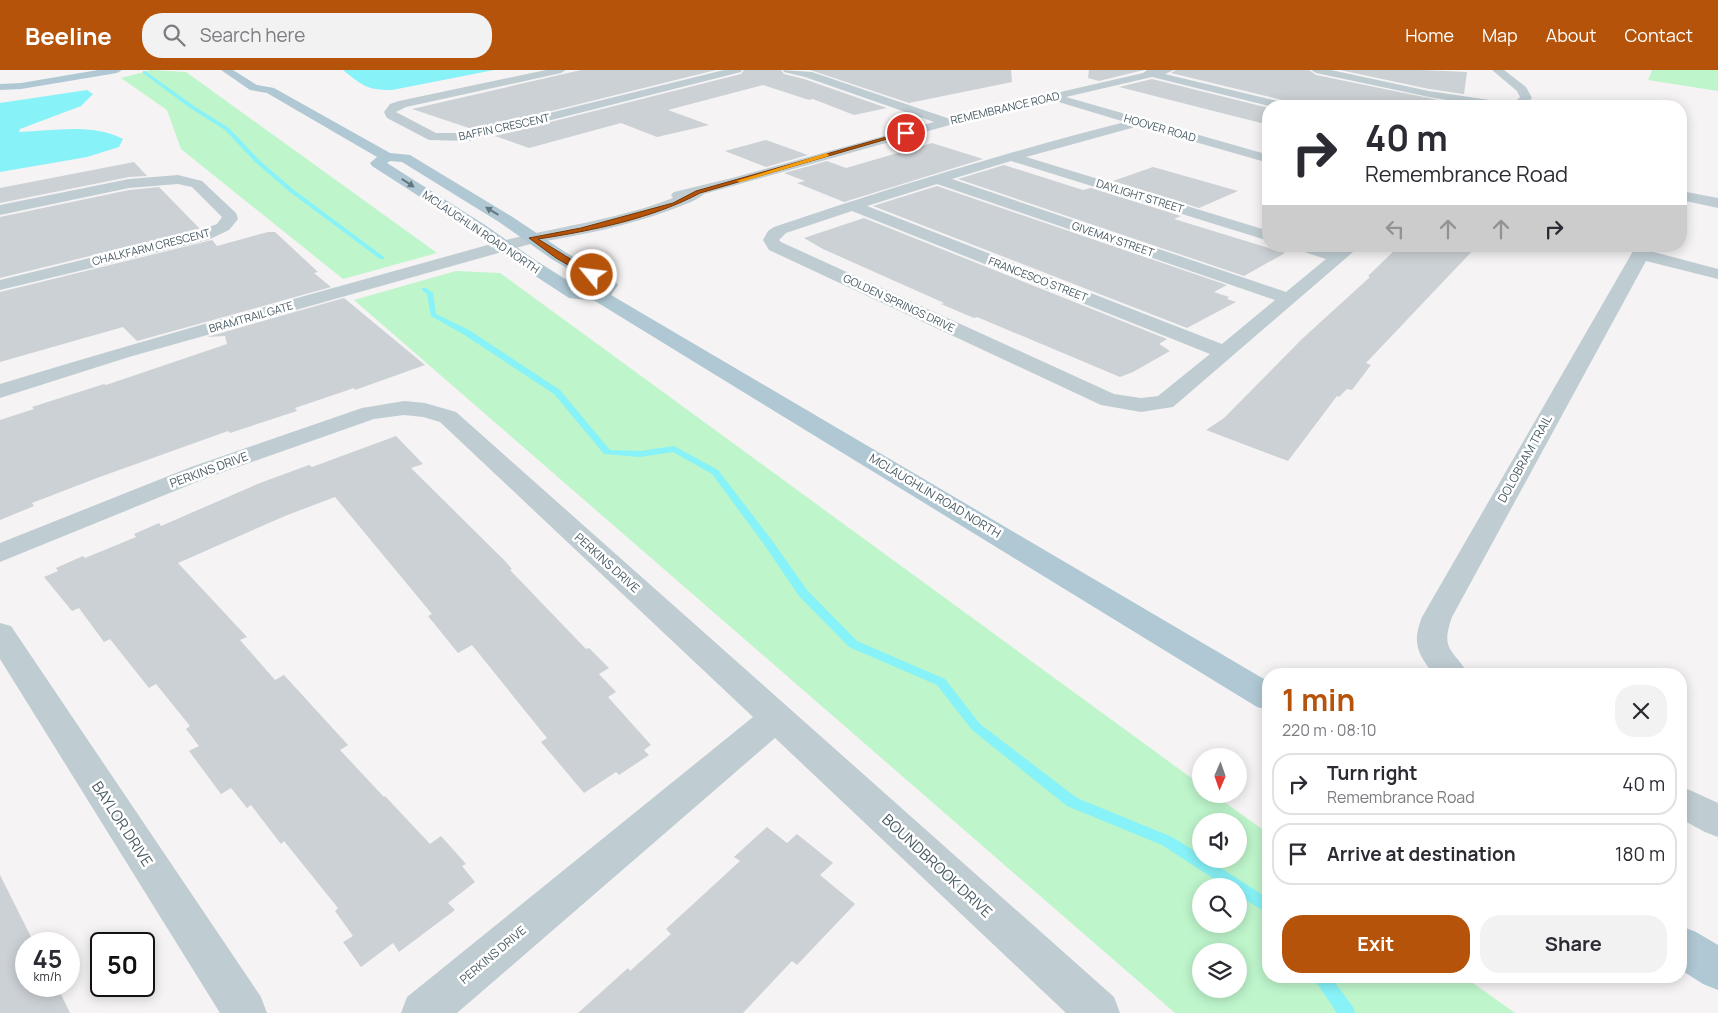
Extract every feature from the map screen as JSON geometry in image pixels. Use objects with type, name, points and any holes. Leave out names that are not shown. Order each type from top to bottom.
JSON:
[{"type":"main road","points":[[0,86],[86,70]]},
{"type":"main road","points":[[0,86],[22,86],[117,70]]},
{"type":"main road","name":"MCLAUGHLIN ROAD NORTH","points":[[226,70],[254,88],[272,84],[387,157],[405,158],[608,285],[600,296]]},
{"type":"main road","name":"MCLAUGHLIN ROAD NORTH","points":[[387,157],[377,163],[576,294],[600,296],[1262,694]]},
{"type":"main road","points":[[1687,950],[1718,968]]},
{"type":"street","name":"BAFFIN CRESCENT","points":[[561,70],[404,104],[394,107],[390,112],[391,115],[434,137],[469,137],[737,70]]},
{"type":"street","points":[[788,70],[808,74],[947,122]]},
{"type":"street","points":[[1134,70],[1262,101]]},
{"type":"street","name":"REMEMBRANCE ROAD","points":[[532,238],[582,230],[676,204],[698,192],[947,122],[1169,70]]},
{"type":"street","points":[[1316,70],[1466,100]]},
{"type":"street","points":[[1497,70],[1524,91],[1526,98],[1524,100]]},
{"type":"street","name":"HOOVER ROAD","points":[[1052,97],[1262,157]]},
{"type":"street","name":"GOLDEN SPRINGS DRIVE","points":[[1138,122],[1011,157],[852,206],[780,230],[774,234],[771,240],[775,246],[1116,402],[1142,405],[1165,402],[1345,252]]},
{"type":"street","name":"DAYLIGHT STREET","points":[[1011,157],[1262,234]]},
{"type":"street","name":"GIVEMAY STREET","points":[[937,179],[1289,299]]},
{"type":"street","name":"CHALKFARM CRESCENT","points":[[0,210],[143,182],[180,180],[194,182],[230,216],[230,220],[223,227],[202,236],[0,285]]},
{"type":"street","points":[[1687,196],[1718,203]]},
{"type":"street","name":"FRANCESCO STREET","points":[[852,206],[1225,352]]},
{"type":"street","name":"BRAMTRAIL GATE","points":[[0,391],[122,353],[532,238]]},
{"type":"street","name":"DOLOBRAM TRAIL","points":[[1447,668],[1435,649],[1431,638],[1437,617],[1642,252]]},
{"type":"street","points":[[1649,252],[1718,274]]},
{"type":"street","name":"PERKINS DRIVE","points":[[0,553],[200,472],[370,413],[404,408],[425,410],[448,417],[776,718],[423,1013]]},
{"type":"street","name":"BAYLOR DRIVE","points":[[0,634],[244,1013]]},
{"type":"street","name":"BOUNDBROOK DRIVE","points":[[776,718],[1098,1013]]},
{"type":"street","points":[[1687,804],[1718,821]]},
{"type":"green space","points":[[151,70],[186,72],[437,253],[343,279],[181,149],[167,110],[121,78]]},
{"type":"green space","points":[[1652,70],[1718,70],[1718,91],[1648,80]]},
{"type":"green space","points":[[456,271],[500,273],[1192,778],[1192,803],[1226,803],[1240,813],[1192,813],[1192,868],[1247,868],[1247,818],[1262,829],[1262,983],[1473,983],[1515,1013],[1175,1013],[354,300]]},
{"type":"water","points":[[343,70],[494,70],[392,90],[365,86]]},
{"type":"water","points":[[87,90],[93,94],[81,106],[20,129],[19,132],[85,129],[111,134],[123,139],[119,147],[87,157],[0,172],[0,103]]},
{"type":"building","points":[[581,70],[716,70],[475,130],[412,109]]},
{"type":"building","points":[[744,70],[781,70],[784,74],[804,79],[887,108],[854,115],[813,99],[809,100],[763,85],[668,110],[709,125],[657,137],[621,123],[529,148],[495,136],[741,74]]},
{"type":"building","points":[[810,70],[1011,70],[1012,82],[909,103]]},
{"type":"building","points":[[1089,70],[1144,70],[1099,81],[1088,78]]},
{"type":"building","points":[[1176,70],[1309,70],[1316,75],[1438,100],[1282,100],[1171,73]]},
{"type":"building","points":[[1340,70],[1467,72],[1464,94],[1429,89]]},
{"type":"building","points":[[1152,79],[1262,106],[1262,123],[1119,87]]},
{"type":"building","points":[[766,140],[808,155],[766,167],[725,151]]},
{"type":"building","points":[[932,143],[983,159],[844,202],[797,183],[805,181],[784,173],[827,161],[846,168]]},
{"type":"building","points":[[134,162],[147,176],[129,177],[0,203],[0,188]]},
{"type":"building","points":[[1004,165],[1083,190],[1091,188],[1181,216],[1174,219],[1262,246],[1262,252],[1285,253],[1244,276],[958,179]]},
{"type":"building","points":[[1153,167],[1238,191],[1199,208],[1113,181]]},
{"type":"building","points":[[937,186],[1227,285],[1214,292],[1229,297],[1227,299],[1236,302],[1187,328],[873,206]]},
{"type":"building","points":[[159,187],[200,229],[0,278],[0,217],[129,190]]},
{"type":"building","points":[[864,218],[1167,339],[1159,344],[1170,351],[1133,372],[1120,377],[977,317],[974,318],[941,304],[944,303],[823,249],[804,238]]},
{"type":"building","points":[[268,232],[275,232],[318,272],[314,273],[331,287],[137,341],[123,327],[0,362],[0,292],[212,240],[217,246]]},
{"type":"building","points":[[1393,252],[1471,252],[1366,363],[1371,365],[1352,390],[1347,389],[1339,397],[1337,396],[1288,461],[1206,430],[1224,418],[1302,339],[1370,277],[1368,276]]},
{"type":"building","points":[[344,298],[425,365],[355,390],[354,388],[295,408],[297,411],[230,433],[228,431],[97,478],[32,503],[34,506],[0,520],[0,420],[34,409],[32,407],[104,384],[106,385],[227,344],[225,336],[207,337]]},
{"type":"building","points":[[396,436],[423,464],[411,468],[504,560],[512,569],[510,570],[586,649],[589,648],[609,668],[599,674],[616,692],[608,697],[651,745],[644,750],[649,755],[619,775],[616,772],[584,793],[541,742],[547,738],[472,645],[458,653],[428,616],[432,614],[335,497],[285,516],[178,563],[247,637],[240,640],[275,680],[284,675],[348,745],[340,750],[430,844],[441,836],[466,864],[462,866],[475,882],[448,903],[455,910],[399,952],[393,943],[361,967],[343,942],[353,936],[335,911],[338,908],[284,841],[281,844],[251,805],[247,808],[231,788],[221,794],[189,751],[199,746],[186,729],[190,726],[156,684],[149,688],[110,639],[104,642],[79,608],[72,611],[44,577],[58,571],[56,568],[136,537],[134,534],[159,523],[161,526],[260,483],[309,465],[312,467]]},
{"type":"building","points":[[767,827],[787,843],[797,834],[833,863],[820,875],[855,904],[797,965],[792,961],[743,1013],[578,1013],[628,968],[630,971],[671,934],[666,929],[740,861],[734,857]]},
{"type":"building","points":[[0,875],[28,932],[15,932],[15,997],[62,997],[70,1013],[0,1013]]},
{"type":"waterway","points":[[144,72],[192,107],[227,129],[257,161],[292,191],[382,258]]},
{"type":"waterway","points":[[424,289],[430,293],[433,315],[466,332],[557,392],[607,452],[640,454],[674,449],[715,472],[803,593],[853,644],[941,682],[976,727],[1072,802],[1167,841],[1225,878]]},
{"type":"waterway","points":[[1247,893],[1262,903]]},
{"type":"waterway","points":[[1325,983],[1347,1013]]},
{"type":"slow traffic","points":[[739,181],[827,155]]},
{"type":"route","points":[[592,275],[532,238],[582,230],[676,204],[698,192],[906,133]]}]
